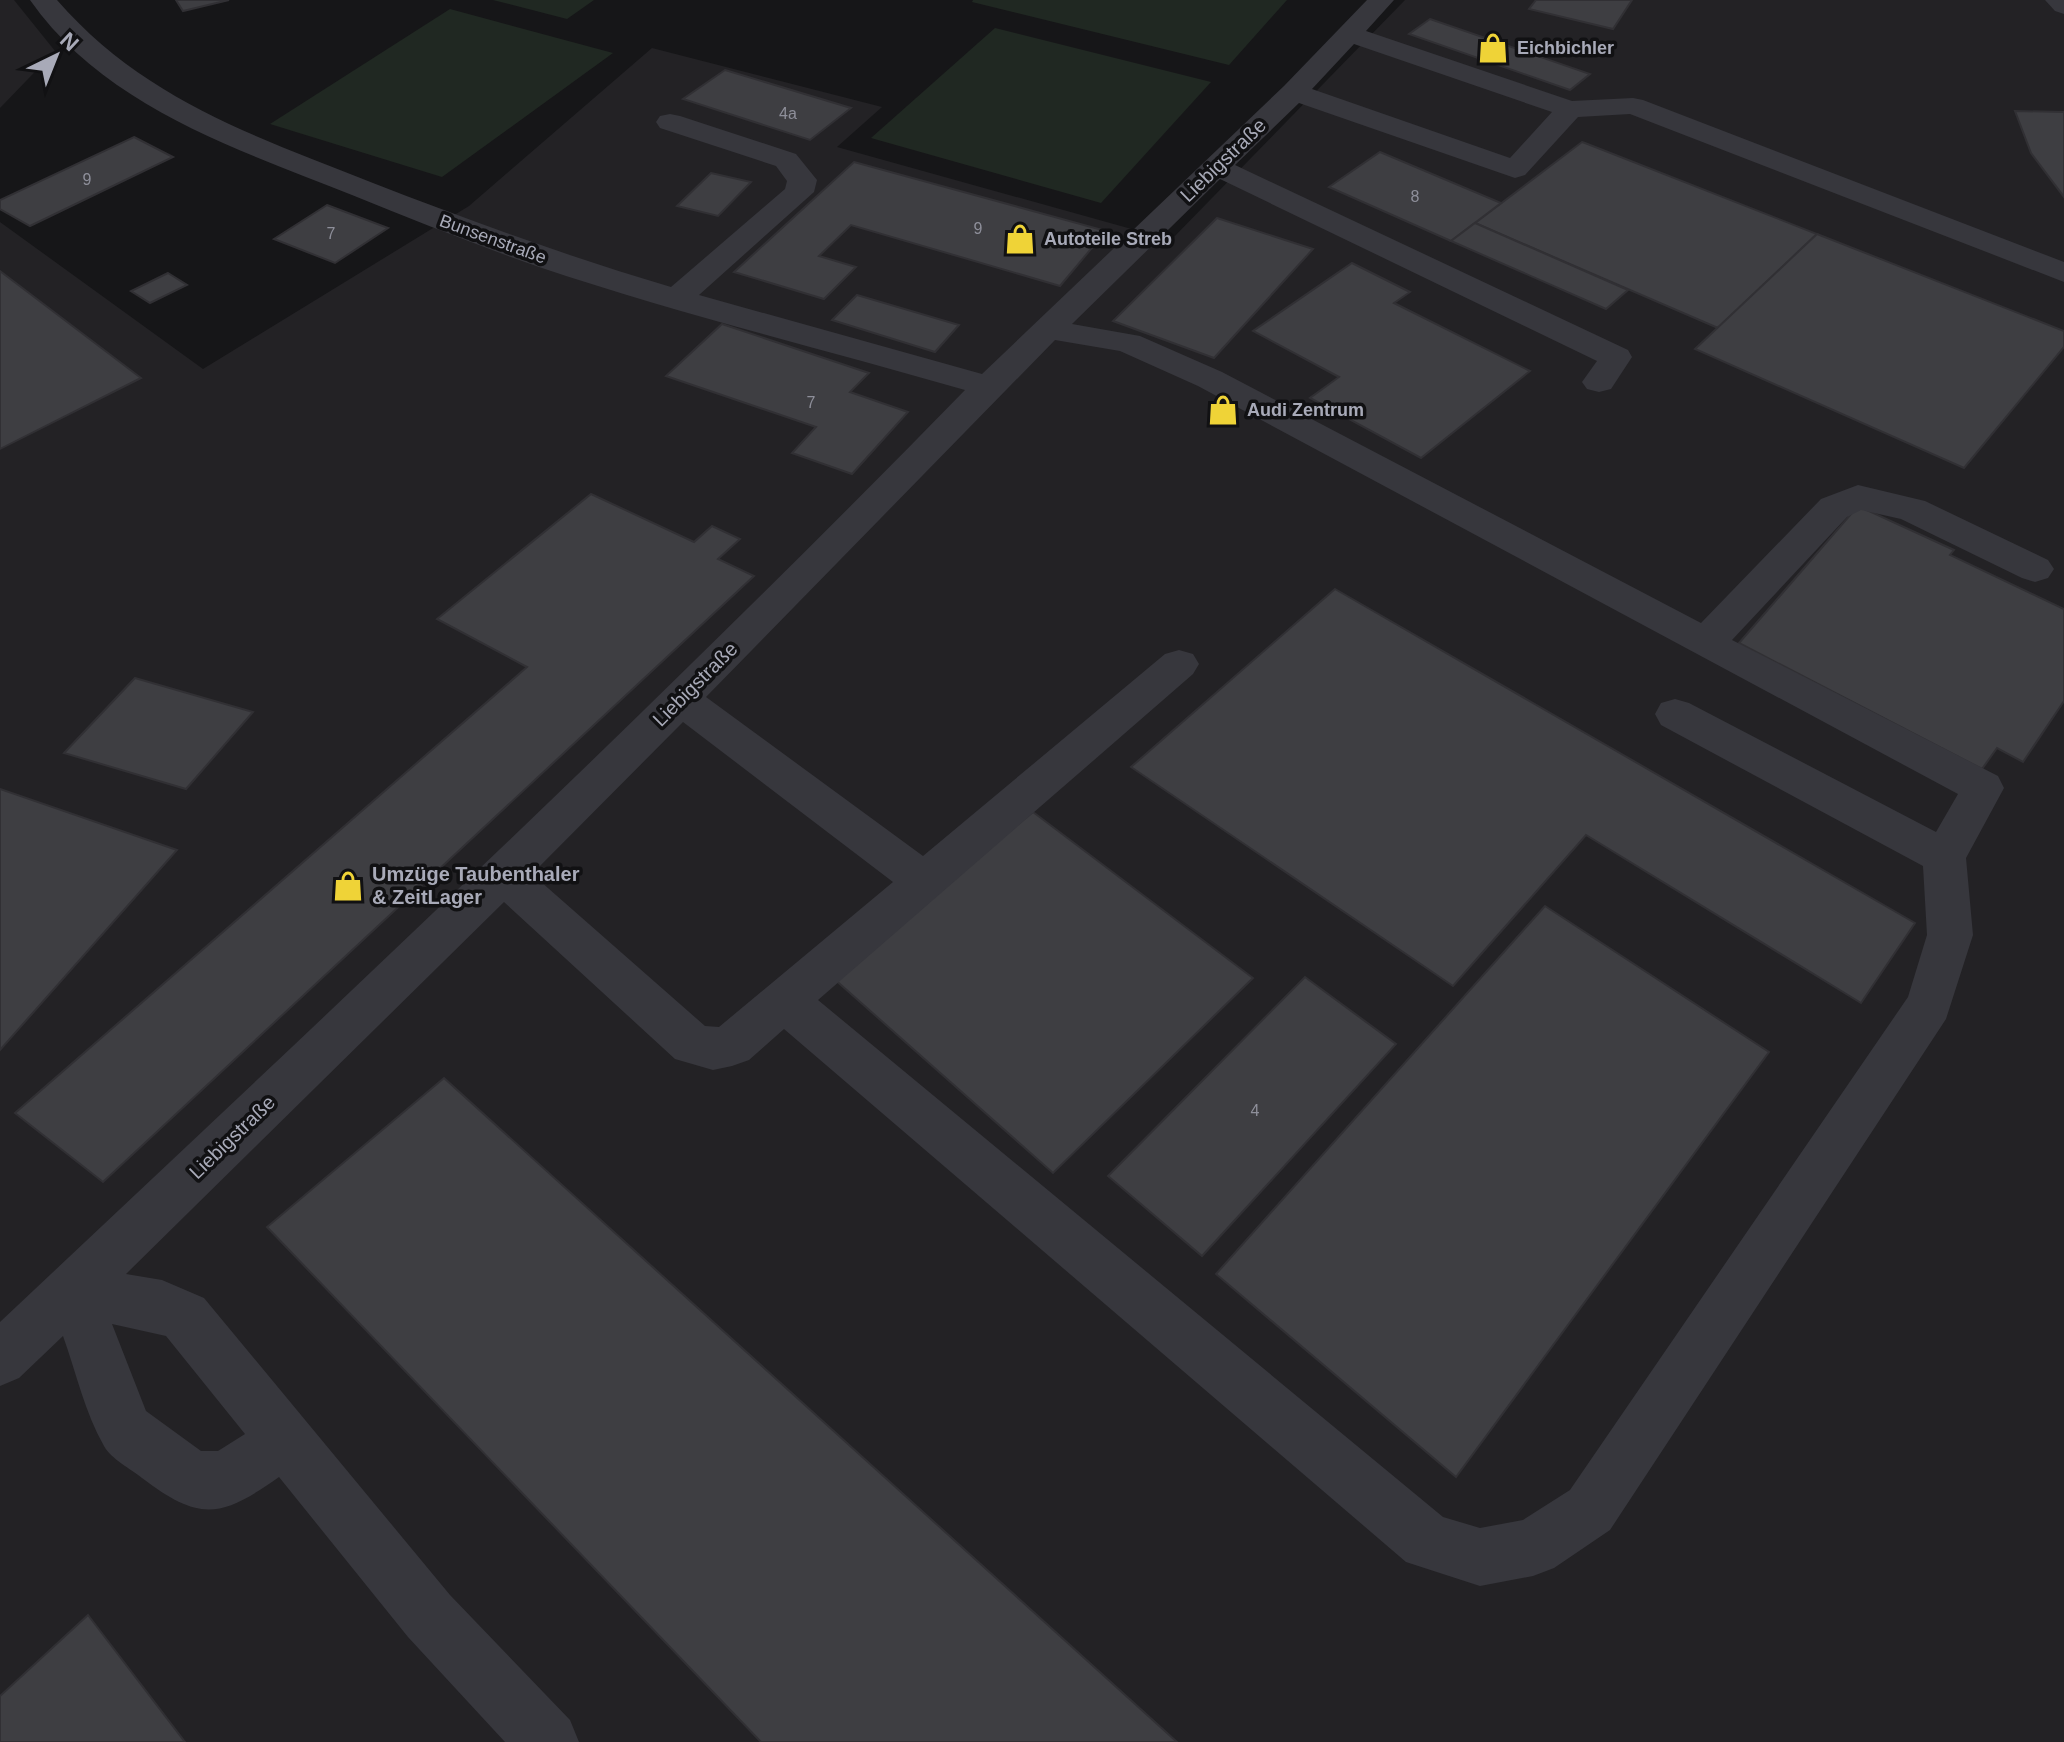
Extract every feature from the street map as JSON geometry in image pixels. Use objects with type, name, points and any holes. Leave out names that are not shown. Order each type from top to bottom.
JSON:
[{"type":"street","name":"Bunsenstraße","points":[[43,0],[57,19],[123,78],[180,113],[257,148],[487,238],[677,298],[988,386]]},
{"type":"street","name":"Liebigstraße","points":[[0,1359],[504,875],[848,532],[988,386],[1294,92],[1381,0]]},
{"type":"street","points":[[2058,0],[2064,6]]},
{"type":"street","points":[[1350,34],[1570,109],[1633,106],[2064,273]]},
{"type":"street","points":[[1294,92],[1515,169],[1570,109]]},
{"type":"street","points":[[670,122],[786,160],[802,180],[799,192],[677,298]]},
{"type":"street","points":[[1217,167],[1616,357],[1599,382]]},
{"type":"street","points":[[785,1001],[1427,1541],[1480,1557],[1533,1547],[1590,1510],[1929,1005],[1950,935],[1944,857],[1983,788],[1210,379],[1128,343],[1046,329]]},
{"type":"street","points":[[1706,643],[1834,508],[1858,497],[1912,510],[2035,569]]},
{"type":"street","points":[[504,875],[692,1044],[713,1049],[732,1045],[1179,664]]},
{"type":"street","points":[[679,700],[712,720],[925,882]]},
{"type":"street","points":[[1675,714],[1944,857]]},
{"type":"street","points":[[73,1291],[162,1306],[185,1317],[429,1616],[548,1742]]},
{"type":"street","points":[[73,1291],[125,1430],[192,1480],[226,1480],[286,1439]]},
{"type":"shaded area","points":[[0,0],[14,0],[55,51],[0,108]]},
{"type":"shaded area","points":[[493,0],[594,0],[567,19]]},
{"type":"shaded area","points":[[973,0],[1287,0],[1229,65]]},
{"type":"shaded area","points":[[1405,0],[2064,0],[2064,1742],[0,1742],[0,222],[203,369],[469,206],[652,48],[882,107],[837,147],[1171,240]]},
{"type":"shaded area","points":[[450,9],[613,53],[442,177],[270,124]]},
{"type":"shaded area","points":[[995,28],[1211,82],[1101,203],[871,138]]},
{"type":"building","points":[[176,0],[229,0],[183,11]]},
{"type":"building","points":[[1536,0],[1632,0],[1613,29],[1529,9]]},
{"type":"building","points":[[1430,19],[1590,74],[1570,90],[1409,34]]},
{"type":"building","points":[[725,70],[851,108],[810,140],[683,99]]},
{"type":"building","points":[[2015,111],[2064,112],[2064,197],[2031,153]]},
{"type":"building","points":[[134,137],[173,157],[30,226],[0,209],[0,200]]},
{"type":"building","points":[[1582,142],[1817,234],[1718,328],[1475,223]]},
{"type":"building","points":[[1380,152],[1501,203],[1451,241],[1329,187]]},
{"type":"building","points":[[854,162],[1106,231],[1060,286],[851,225],[819,256],[856,267],[824,299],[734,272]]},
{"type":"building","points":[[711,173],[751,182],[718,216],[677,206]]},
{"type":"building","points":[[327,205],[388,228],[335,263],[274,239]]},
{"type":"building","points":[[1217,218],[1313,249],[1214,358],[1113,321]]},
{"type":"building","points":[[1475,223],[1628,290],[1606,309],[1451,241]]},
{"type":"building","points":[[1817,234],[2064,331],[2064,347],[1964,468],[1695,349]]},
{"type":"building","points":[[1352,263],[1410,292],[1394,303],[1530,371],[1421,458],[1310,398],[1339,377],[1253,331]]},
{"type":"building","points":[[0,271],[141,378],[0,449]]},
{"type":"building","points":[[168,273],[187,285],[150,303],[131,291]]},
{"type":"building","points":[[857,295],[959,325],[935,352],[832,320]]},
{"type":"building","points":[[722,324],[869,373],[850,392],[908,412],[852,474],[792,453],[816,427],[666,376]]},
{"type":"building","name":"Umzüge Taubenthaler & ZeitLager","points":[[591,494],[694,542],[712,526],[740,539],[718,559],[754,576],[103,1182],[15,1113],[527,667],[437,619]]},
{"type":"building","points":[[1858,506],[1954,550],[1950,555],[2064,609],[2064,701],[2023,762],[1997,748],[1982,769],[1739,643]]},
{"type":"building","points":[[1335,589],[1915,923],[1861,1003],[1586,835],[1453,986],[1131,767]]},
{"type":"building","points":[[135,678],[253,712],[186,789],[64,753]]},
{"type":"building","points":[[0,789],[177,850],[0,1050]]},
{"type":"building","points":[[1033,812],[1253,978],[1053,1173],[832,977]]},
{"type":"building","points":[[1545,906],[1769,1052],[1456,1477],[1216,1274]]},
{"type":"building","points":[[1305,977],[1396,1044],[1202,1256],[1108,1176]]},
{"type":"building","points":[[444,1078],[1177,1742],[761,1742],[267,1227]]},
{"type":"building","points":[[88,1615],[185,1742],[0,1742],[0,1696]]},
{"type":"place","name":"Eichbichler","points":[[1493,48]]},
{"type":"place","name":"Autoteile Streb","points":[[1020,239]]},
{"type":"place","name":"Audi Zentrum","points":[[1223,410]]},
{"type":"place","name":"Umzüge Taubenthaler & ZeitLager","points":[[348,886]]}]
